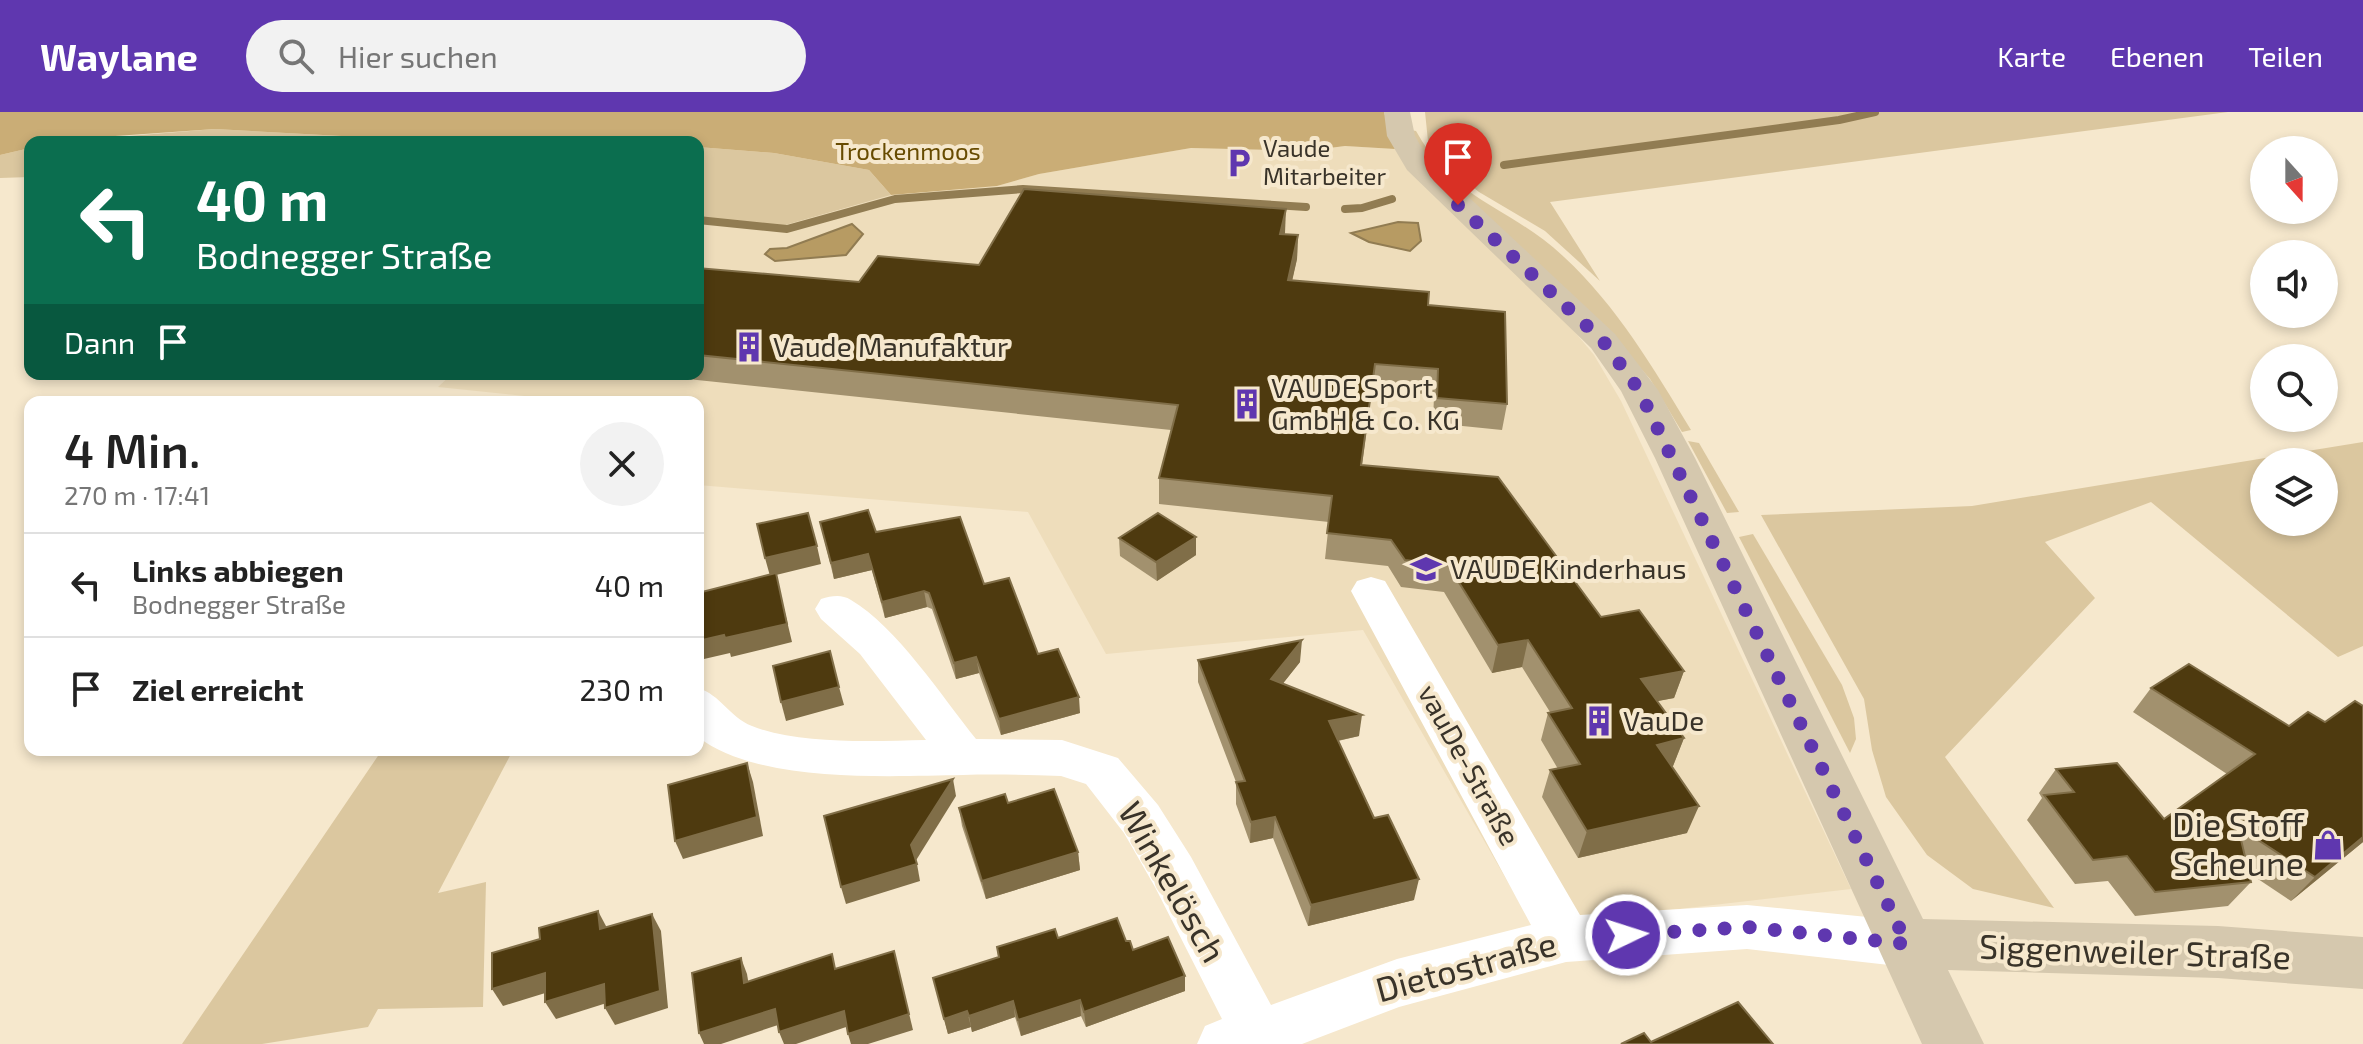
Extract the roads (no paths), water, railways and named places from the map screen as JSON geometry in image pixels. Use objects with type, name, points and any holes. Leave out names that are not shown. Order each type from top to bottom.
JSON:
[{"type":"main road","points":[[1397,112],[1401,136],[1417,164],[1603,341],[1639,390],[1953,1044]]},
{"type":"main road","name":"Siggenweiler Straße","points":[[1907,944],[2218,952],[2363,963]]},
{"type":"street","name":"vauDe-Straße","points":[[1371,591],[1566,939]]},
{"type":"street","points":[[836,609],[875,643],[964,757]]},
{"type":"street","name":"Winkelösch","points":[[704,712],[715,726],[741,741],[759,746],[838,756],[1062,758],[1102,771],[1141,819],[1274,1036]]},
{"type":"street","name":"Dietostraße","points":[[1274,1036],[1397,983],[1566,939],[1747,927],[1907,944]]},
{"type":"waterway","points":[[1504,165],[1839,120],[1875,112]]},
{"type":"waterway","points":[[704,221],[787,229],[895,199],[1023,189],[1306,207]]},
{"type":"waterway","points":[[1345,209],[1362,208],[1392,199]]},
{"type":"place","name":"Vaude Mitarbeiter","points":[[1239,163]]},
{"type":"place","name":"Vaude Manufaktur","points":[[749,347]]},
{"type":"place","name":"VAUDE Sport GmbH & Co. KG","points":[[1247,404]]},
{"type":"place","name":"VAUDE Kinderhaus","points":[[1426,569]]},
{"type":"place","name":"VauDe","points":[[1599,721]]},
{"type":"place","name":"Die Stoff Scheune","points":[[2328,845]]},
{"type":"park label","name":"Trockenmoos","points":[[908,152]]}]
